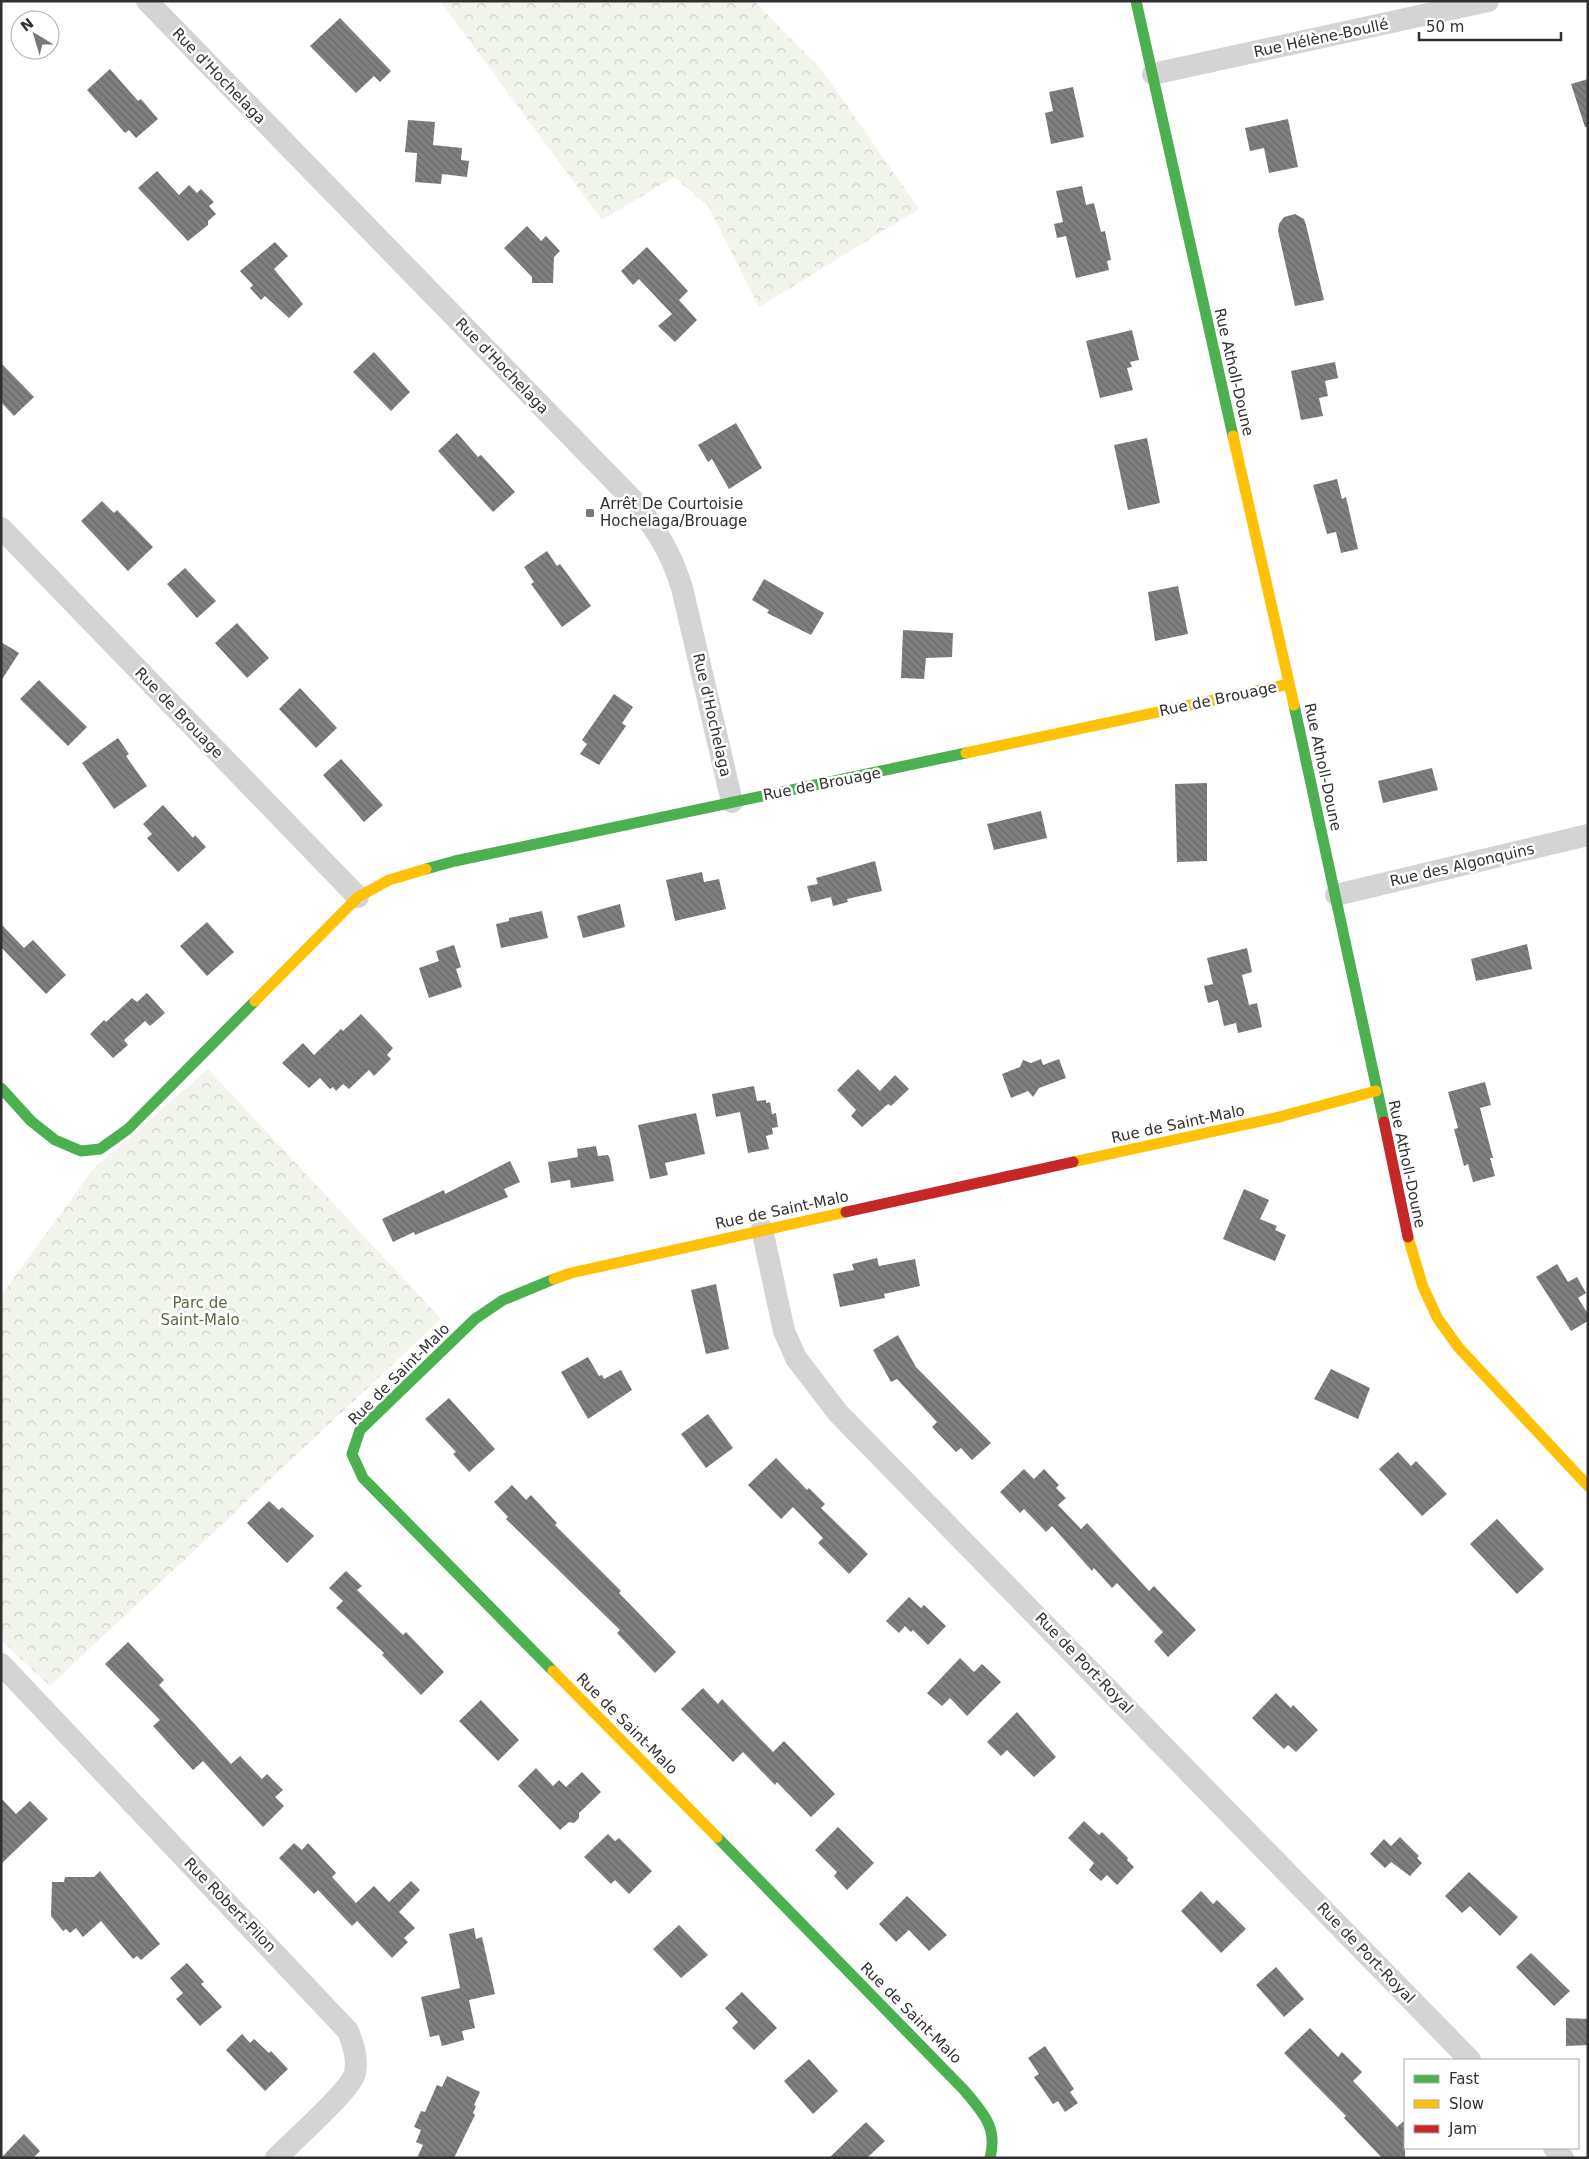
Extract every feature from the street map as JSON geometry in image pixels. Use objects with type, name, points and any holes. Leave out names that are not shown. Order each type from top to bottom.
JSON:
[{"type":"street","name":"Rue d'Hochelaga","points":[[147,1],[626,492],[654,527],[673,560],[682,588],[732,802]]},
{"type":"street","name":"Rue Atholl-Doune","points":[[1136,1],[1153,74],[1160,118],[1290,684],[1411,1252],[1423,1287],[1438,1319],[1459,1348],[1588,1486]]},
{"type":"street","name":"Rue Hélène-Boullé","points":[[1153,74],[1488,1]]},
{"type":"street","name":"Rue de Brouage","points":[[1,528],[358,896]]},
{"type":"street","name":"Rue de Brouage","points":[[1,1088],[51,1138],[81,1151],[98,1150],[128,1129],[358,896],[389,880],[455,861],[1290,684]]},
{"type":"street","name":"Rue des Algonquins","points":[[1336,895],[1588,834]]},
{"type":"street","name":"Rue de Saint-Malo","points":[[990,2158],[995,2141],[988,2123],[952,2076],[363,1478],[352,1462],[352,1446],[360,1430],[475,1319],[503,1300],[531,1286],[571,1272],[1275,1118],[1376,1091]]},
{"type":"street","name":"Rue de Port-Royal","points":[[762,1229],[784,1331],[796,1358],[838,1413],[1469,2059]]},
{"type":"street","name":"Rue Robert-Pilon","points":[[1,1664],[348,2031],[356,2052],[355,2074],[330,2106],[276,2158]]},
{"type":"green space","points":[[440,1],[754,1],[822,70],[919,209],[759,307],[709,207],[674,177],[602,220]]},
{"type":"green space","name":"Parc de Saint-Malo","points":[[208,1069],[441,1319],[50,1686],[1,1640],[1,1296],[93,1169]]},
{"type":"building","points":[[340,18],[391,71],[380,82],[374,76],[356,93],[310,46]]},
{"type":"building","points":[[110,69],[138,101],[141,99],[158,119],[136,138],[129,130],[125,133],[87,90]]},
{"type":"building","points":[[1588,79],[1588,127],[1585,127],[1571,84]]},
{"type":"building","points":[[1073,87],[1084,137],[1051,144],[1045,113],[1053,111],[1049,92]]},
{"type":"building","points":[[1288,119],[1298,167],[1269,173],[1264,148],[1250,151],[1245,128]]},
{"type":"building","points":[[408,120],[435,122],[433,145],[462,148],[461,160],[469,161],[467,177],[442,174],[441,184],[415,182],[417,153],[405,152]]},
{"type":"building","points":[[157,171],[179,195],[189,185],[197,193],[201,189],[214,202],[209,206],[216,214],[208,221],[208,225],[188,241],[138,188]]},
{"type":"building","points":[[1082,186],[1086,205],[1094,203],[1101,232],[1105,231],[1111,260],[1107,261],[1109,270],[1076,278],[1066,236],[1057,238],[1054,224],[1063,222],[1056,191]]},
{"type":"building","points":[[1295,214],[1304,219],[1324,300],[1295,306],[1278,231],[1279,224],[1284,217]]},
{"type":"building","points":[[527,226],[541,241],[546,236],[560,251],[554,257],[553,283],[532,283],[532,277],[504,248]]},
{"type":"building","points":[[275,242],[288,256],[274,269],[303,304],[289,318],[265,296],[261,300],[250,288],[253,285],[240,271]]},
{"type":"building","points":[[647,247],[688,291],[679,300],[697,320],[675,342],[658,326],[672,314],[639,279],[633,285],[621,271]]},
{"type":"building","points":[[1132,330],[1139,360],[1130,362],[1132,367],[1127,368],[1133,390],[1100,398],[1086,341]]},
{"type":"building","points":[[374,352],[410,392],[391,411],[353,372]]},
{"type":"building","points":[[1335,362],[1338,378],[1325,381],[1328,396],[1319,398],[1323,416],[1301,420],[1291,371]]},
{"type":"building","points":[[1,363],[34,397],[14,416],[1,402]]},
{"type":"building","points":[[736,423],[762,468],[729,489],[712,459],[708,462],[698,445]]},
{"type":"building","points":[[457,433],[478,457],[481,455],[515,492],[493,512],[438,451]]},
{"type":"building","points":[[1147,438],[1160,503],[1128,510],[1114,445]]},
{"type":"building","points":[[1337,479],[1342,499],[1346,497],[1358,549],[1341,553],[1336,532],[1327,534],[1313,485]]},
{"type":"building","points":[[102,501],[114,513],[117,510],[153,547],[128,571],[81,521]]},
{"type":"building","points":[[547,551],[557,566],[560,564],[591,606],[562,627],[531,584],[534,582],[524,567]]},
{"type":"building","points":[[185,568],[216,601],[197,618],[167,584]]},
{"type":"building","points":[[764,579],[824,613],[811,635],[767,613],[769,610],[752,600]]},
{"type":"building","points":[[1178,586],[1188,634],[1155,641],[1148,592]]},
{"type":"building","points":[[237,623],[269,658],[247,678],[215,643]]},
{"type":"building","points":[[903,630],[953,633],[952,657],[926,658],[924,679],[901,678]]},
{"type":"building","points":[[1,642],[19,653],[1,681]]},
{"type":"building","points":[[39,680],[87,727],[68,746],[20,699]]},
{"type":"building","points":[[300,688],[337,728],[316,748],[279,709]]},
{"type":"building","points":[[614,694],[633,707],[622,723],[626,726],[599,765],[580,754],[587,744],[582,740]]},
{"type":"building","points":[[118,738],[129,754],[126,756],[147,786],[114,809],[82,763]]},
{"type":"building","points":[[341,759],[383,805],[364,822],[323,775]]},
{"type":"building","points":[[1432,768],[1438,790],[1383,803],[1378,781]]},
{"type":"building","points":[[1207,783],[1207,861],[1177,862],[1175,784]]},
{"type":"building","points":[[163,805],[193,838],[195,835],[206,847],[178,872],[147,838],[152,834],[143,824]]},
{"type":"building","points":[[1041,811],[1047,838],[994,850],[987,824]]},
{"type":"building","points":[[875,861],[882,891],[847,899],[848,902],[833,906],[831,897],[811,902],[807,886],[818,884],[816,878]]},
{"type":"building","points":[[702,872],[704,882],[719,879],[726,909],[675,921],[666,880]]},
{"type":"building","points":[[620,904],[625,927],[583,938],[577,916]]},
{"type":"building","points":[[542,911],[548,938],[501,948],[496,924],[509,921],[509,918]]},
{"type":"building","points":[[207,922],[234,952],[207,976],[180,946]]},
{"type":"building","points":[[1,924],[24,948],[33,940],[66,975],[46,994],[1,947]]},
{"type":"building","points":[[1527,944],[1532,969],[1476,981],[1471,959]]},
{"type":"building","points":[[454,945],[461,967],[456,969],[462,987],[429,998],[419,968],[439,961],[436,951]]},
{"type":"building","points":[[1247,948],[1252,972],[1242,975],[1249,1005],[1257,1003],[1262,1027],[1238,1033],[1236,1023],[1224,1026],[1218,1000],[1208,1003],[1204,986],[1213,984],[1207,958]]},
{"type":"building","points":[[147,993],[165,1013],[150,1026],[145,1021],[124,1040],[128,1045],[113,1058],[90,1034],[104,1020],[106,1022],[132,998],[137,1002]]},
{"type":"building","points":[[361,1014],[393,1048],[387,1055],[391,1059],[374,1076],[369,1070],[349,1089],[343,1084],[336,1091],[333,1087],[330,1089],[320,1078],[309,1088],[282,1063],[303,1043],[314,1055],[341,1029],[343,1031]]},
{"type":"building","points":[[1041,1059],[1043,1065],[1059,1059],[1066,1078],[1039,1088],[1033,1097],[1028,1091],[1011,1098],[1002,1074],[1020,1067],[1023,1060],[1031,1063]]},
{"type":"building","points":[[858,1069],[880,1091],[895,1075],[909,1089],[891,1106],[888,1104],[862,1127],[851,1116],[856,1110],[837,1090]]},
{"type":"building","points":[[1485,1082],[1491,1105],[1480,1108],[1493,1158],[1490,1158],[1495,1176],[1473,1182],[1468,1164],[1464,1166],[1454,1129],[1458,1128],[1448,1092]]},
{"type":"building","points":[[754,1086],[757,1101],[766,1100],[766,1103],[770,1102],[772,1114],[776,1113],[778,1127],[772,1128],[773,1134],[766,1136],[769,1149],[748,1153],[740,1112],[716,1117],[712,1094]]},
{"type":"building","points":[[696,1113],[705,1154],[665,1163],[668,1175],[650,1179],[638,1125]]},
{"type":"building","points":[[596,1146],[598,1156],[608,1155],[614,1181],[571,1188],[570,1180],[551,1183],[548,1162],[578,1157],[577,1149]]},
{"type":"building","points":[[510,1161],[520,1182],[504,1189],[508,1197],[415,1235],[414,1232],[393,1242],[382,1219],[444,1190],[445,1194]]},
{"type":"building","points":[[1244,1189],[1269,1200],[1260,1219],[1277,1226],[1275,1230],[1286,1235],[1275,1261],[1223,1239]]},
{"type":"building","points":[[877,1258],[879,1266],[915,1259],[920,1286],[884,1294],[885,1298],[840,1307],[833,1274],[854,1270],[852,1264]]},
{"type":"building","points":[[1557,1264],[1568,1282],[1577,1277],[1586,1293],[1578,1298],[1588,1314],[1588,1321],[1571,1331],[1536,1277]]},
{"type":"building","points":[[716,1284],[729,1349],[706,1354],[691,1290]]},
{"type":"building","points":[[898,1335],[916,1367],[991,1443],[972,1460],[961,1448],[956,1452],[932,1427],[937,1422],[897,1379],[891,1382],[873,1350]]},
{"type":"building","points":[[588,1357],[599,1376],[602,1375],[604,1379],[621,1370],[632,1390],[588,1419],[561,1372]]},
{"type":"building","points":[[1331,1369],[1370,1388],[1358,1419],[1314,1399]]},
{"type":"building","points":[[449,1398],[495,1449],[469,1472],[453,1454],[456,1452],[425,1419]]},
{"type":"building","points":[[708,1414],[733,1448],[706,1468],[681,1434]]},
{"type":"building","points":[[1398,1452],[1411,1466],[1416,1461],[1447,1494],[1422,1516],[1379,1469]]},
{"type":"building","points":[[776,1458],[807,1490],[809,1488],[825,1504],[821,1508],[868,1554],[849,1574],[818,1543],[823,1538],[793,1507],[781,1519],[748,1485]]},
{"type":"building","points":[[1024,1469],[1034,1479],[1044,1469],[1059,1485],[1056,1488],[1066,1498],[1058,1505],[1081,1529],[1087,1523],[1149,1591],[1154,1586],[1196,1630],[1168,1657],[1154,1641],[1163,1632],[1117,1583],[1112,1588],[1094,1568],[1092,1571],[1052,1526],[1046,1532],[1024,1509],[1020,1513],[1000,1492]]},
{"type":"building","points":[[512,1485],[526,1500],[531,1495],[557,1523],[555,1525],[621,1591],[619,1593],[676,1652],[655,1673],[617,1633],[620,1630],[506,1519],[508,1517],[494,1502]]},
{"type":"building","points":[[269,1501],[279,1510],[282,1507],[314,1536],[287,1563],[247,1523]]},
{"type":"building","points":[[1497,1519],[1544,1569],[1517,1594],[1470,1544]]},
{"type":"building","points":[[346,1571],[362,1586],[357,1590],[403,1635],[406,1632],[444,1672],[421,1695],[382,1655],[384,1653],[336,1608],[343,1601],[329,1588]]},
{"type":"building","points":[[909,1597],[921,1608],[924,1605],[946,1626],[928,1645],[913,1630],[911,1632],[905,1626],[899,1633],[886,1621]]},
{"type":"building","points":[[128,1642],[164,1680],[159,1685],[231,1764],[240,1756],[262,1779],[267,1774],[283,1790],[275,1797],[284,1806],[263,1827],[203,1761],[193,1770],[153,1726],[160,1720],[105,1664]]},
{"type":"building","points":[[960,1658],[974,1672],[982,1664],[1001,1682],[967,1716],[950,1698],[942,1706],[927,1693]]},
{"type":"building","points":[[703,1688],[718,1704],[722,1699],[773,1752],[784,1741],[835,1794],[811,1817],[777,1782],[775,1785],[743,1752],[733,1762],[681,1709]]},
{"type":"building","points":[[1276,1693],[1291,1708],[1293,1705],[1318,1730],[1296,1752],[1288,1745],[1284,1749],[1252,1718]]},
{"type":"building","points":[[481,1700],[519,1740],[498,1761],[459,1721]]},
{"type":"building","points":[[1017,1712],[1056,1757],[1034,1777],[1007,1750],[1001,1756],[987,1742]]},
{"type":"building","points":[[536,1768],[553,1786],[559,1780],[566,1787],[582,1772],[601,1792],[579,1813],[579,1818],[574,1823],[569,1822],[560,1830],[518,1786]]},
{"type":"building","points":[[1,1798],[16,1814],[30,1801],[48,1819],[1,1864]]},
{"type":"building","points":[[1084,1821],[1099,1835],[1102,1832],[1128,1858],[1127,1860],[1134,1867],[1117,1885],[1107,1875],[1101,1881],[1089,1870],[1094,1863],[1068,1838]]},
{"type":"building","points":[[838,1827],[874,1863],[847,1890],[834,1876],[837,1872],[815,1850]]},
{"type":"building","points":[[608,1834],[615,1841],[619,1838],[652,1871],[629,1894],[615,1880],[611,1884],[584,1857]]},
{"type":"building","points":[[1400,1837],[1419,1856],[1417,1858],[1422,1863],[1410,1876],[1391,1862],[1385,1868],[1370,1854],[1384,1839],[1391,1846]]},
{"type":"building","points":[[294,1843],[302,1850],[308,1843],[336,1873],[332,1877],[356,1903],[374,1886],[389,1902],[411,1881],[420,1890],[399,1912],[415,1928],[404,1938],[408,1942],[392,1958],[357,1921],[352,1926],[318,1890],[314,1894],[279,1858]]},
{"type":"building","points":[[100,1871],[160,1944],[141,1960],[137,1956],[133,1959],[101,1921],[83,1937],[76,1928],[70,1933],[66,1929],[63,1931],[51,1916],[52,1882],[64,1882],[65,1877],[94,1877]]},
{"type":"building","points":[[1469,1872],[1518,1917],[1500,1936],[1470,1906],[1462,1913],[1445,1896]]},
{"type":"building","points":[[1201,1891],[1213,1904],[1217,1900],[1246,1929],[1221,1953],[1181,1911]]},
{"type":"building","points":[[907,1896],[947,1935],[929,1951],[909,1930],[896,1942],[879,1924]]},
{"type":"building","points":[[679,1925],[708,1955],[681,1978],[653,1949]]},
{"type":"building","points":[[474,1928],[476,1939],[482,1937],[495,1994],[469,2000],[475,2028],[462,2031],[464,2040],[442,2046],[439,2035],[430,2037],[421,1997],[460,1988],[449,1934]]},
{"type":"building","points":[[1531,1953],[1570,1991],[1554,2006],[1516,1967]]},
{"type":"building","points":[[187,1963],[204,1982],[201,1984],[222,2007],[200,2026],[176,1999],[183,1993],[170,1978]]},
{"type":"building","points":[[1276,1967],[1304,1999],[1284,2017],[1256,1985]]},
{"type":"building","points":[[742,1992],[777,2028],[754,2050],[732,2028],[738,2022],[725,2008]]},
{"type":"building","points":[[1566,2018],[1588,2019],[1588,2045],[1566,2046]]},
{"type":"building","points":[[1310,2028],[1338,2057],[1342,2052],[1362,2072],[1353,2081],[1397,2127],[1404,2121],[1405,2158],[1382,2158],[1344,2118],[1346,2116],[1284,2053]]},
{"type":"building","points":[[242,2034],[250,2043],[254,2039],[269,2053],[271,2051],[288,2069],[265,2091],[226,2050]]},
{"type":"building","points":[[1045,2046],[1074,2089],[1070,2092],[1078,2103],[1065,2112],[1058,2101],[1053,2104],[1034,2077],[1039,2074],[1028,2058]]},
{"type":"building","points":[[809,2059],[838,2091],[813,2114],[784,2081]]},
{"type":"building","points":[[447,2076],[480,2092],[474,2105],[476,2106],[473,2113],[475,2115],[454,2158],[417,2158],[423,2145],[416,2142],[421,2130],[414,2127],[421,2111],[425,2112],[437,2085],[442,2087]]},
{"type":"building","points":[[866,2122],[885,2141],[867,2158],[829,2158]]},
{"type":"building","points":[[24,2134],[40,2151],[33,2158],[1,2158]]},
{"type":"traffic: fast","points":[[1136,1],[1233,436]]},
{"type":"traffic: fast","points":[[1294,705],[1384,1122]]},
{"type":"traffic: fast","points":[[426,869],[455,861],[966,753]]},
{"type":"traffic: fast","points":[[1,1088],[31,1121],[55,1140],[81,1151],[100,1149],[128,1129],[255,1001]]},
{"type":"traffic: fast","points":[[553,1671],[363,1478],[352,1454],[360,1430],[475,1319],[503,1300],[554,1279]]},
{"type":"traffic: fast","points":[[717,1837],[964,2090],[983,2113],[987,2121],[992,2138],[990,2158]]},
{"type":"traffic: slow","points":[[1233,436],[1294,705]]},
{"type":"traffic: slow","points":[[966,753],[1289,684]]},
{"type":"traffic: slow","points":[[255,1001],[358,897],[389,880],[426,869]]},
{"type":"traffic: slow","points":[[1073,1162],[1275,1118],[1376,1091]]},
{"type":"traffic: slow","points":[[554,1279],[571,1273],[846,1212]]},
{"type":"traffic: slow","points":[[1408,1237],[1423,1287],[1438,1319],[1459,1348],[1588,1486]]},
{"type":"traffic: slow","points":[[553,1671],[717,1837]]},
{"type":"traffic: jam","points":[[1384,1122],[1408,1237]]},
{"type":"traffic: jam","points":[[846,1212],[1073,1162]]},
{"type":"place","name":"Arrêt De Courtoisie Hochelaga/Brouage","points":[[590,513]]}]
